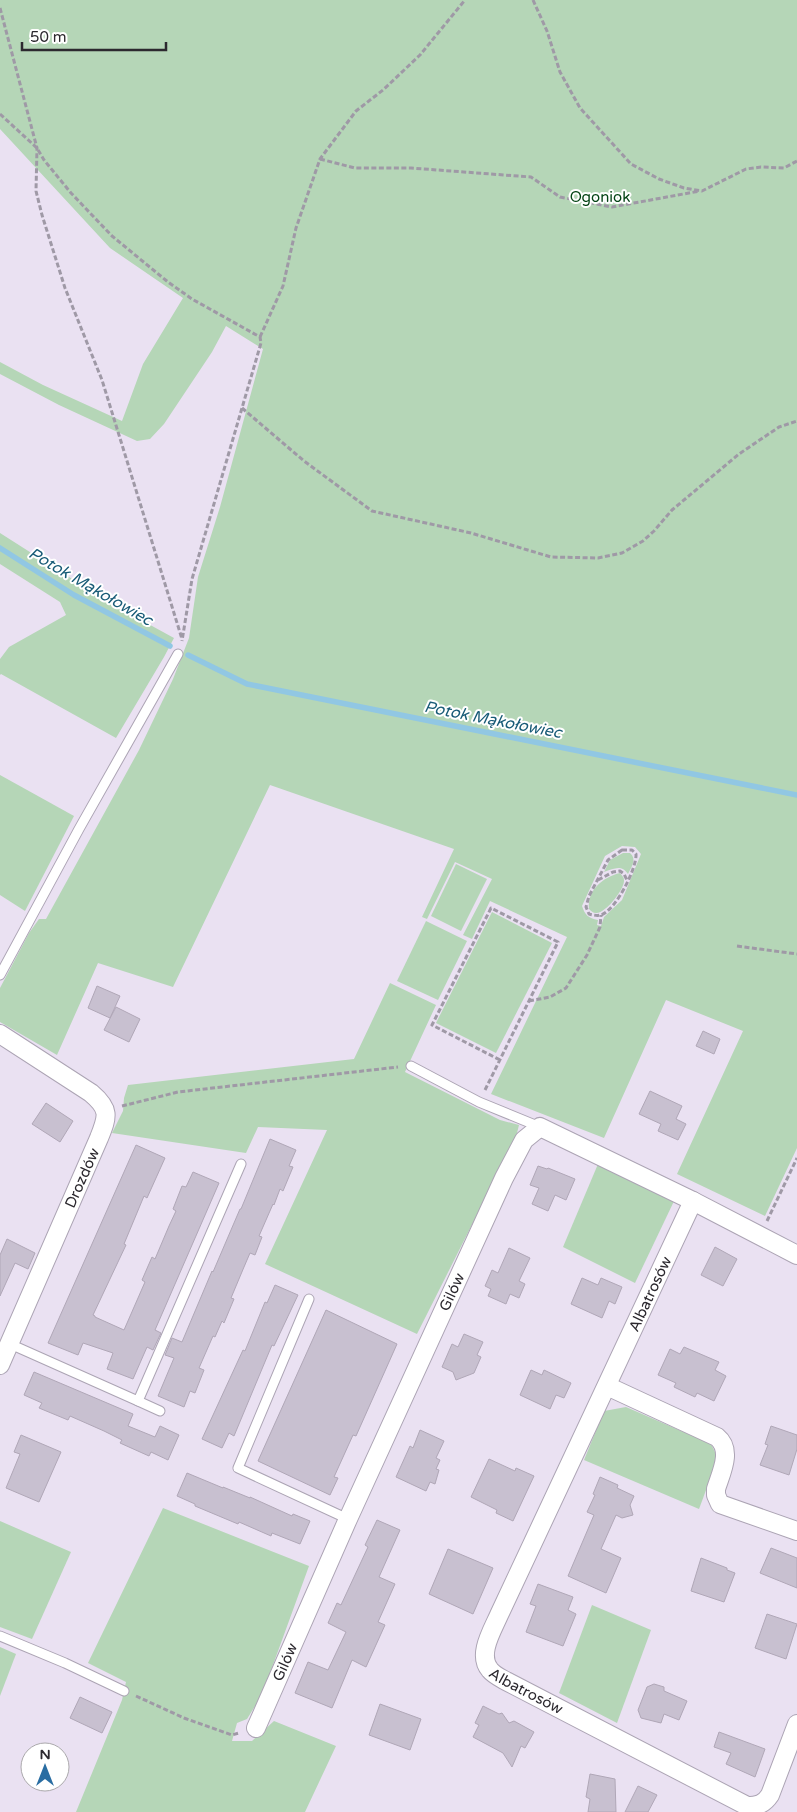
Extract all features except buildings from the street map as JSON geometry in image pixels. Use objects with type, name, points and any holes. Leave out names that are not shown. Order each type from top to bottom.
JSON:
[{"type":"street","points":[[0,1034],[91,1093],[103,1103],[107,1114]]},
{"type":"street","name":"Drozdów","points":[[0,1365],[99,1138],[107,1114]]},
{"type":"street","points":[[540,1126],[694,1201],[797,1255]]},
{"type":"street","name":"Gilów","points":[[256,1728],[348,1519],[504,1178],[524,1140],[540,1126]]},
{"type":"street","name":"Albatrosów","points":[[694,1201],[499,1615],[486,1647],[484,1661],[491,1671],[506,1681],[747,1806],[756,1806],[765,1802],[770,1795],[797,1724]]},
{"type":"street","points":[[607,1386],[717,1437],[726,1452],[716,1489],[716,1495],[720,1504],[797,1531]]},
{"type":"lane","points":[[0,975],[79,829],[178,654]]},
{"type":"lane","points":[[411,1066],[479,1102],[540,1126]]},
{"type":"lane","points":[[138,1401],[242,1164]]},
{"type":"lane","points":[[309,1299],[238,1468],[348,1519]]},
{"type":"lane","points":[[10,1344],[160,1411]]},
{"type":"lane","points":[[0,1636],[65,1663],[124,1691]]},
{"type":"path","points":[[178,654],[192,579],[261,343],[260,337],[283,286],[296,228],[320,159],[356,111],[383,90],[420,55],[465,0]]},
{"type":"path","points":[[534,0],[548,30],[560,72],[580,108],[631,164],[659,179],[684,188],[700,191]]},
{"type":"path","points":[[0,8],[36,148],[36,191],[40,207],[65,288],[102,380],[182,640]]},
{"type":"path","points":[[0,114],[36,148],[71,193],[112,236],[192,299],[260,337]]},
{"type":"path","points":[[320,159],[355,168],[420,169],[531,177],[560,197],[612,207],[702,191],[746,169],[761,167],[784,168],[797,160]]},
{"type":"path","points":[[242,408],[304,461],[372,511],[471,533],[551,557],[598,558],[622,553],[643,541],[672,510],[739,454],[779,427],[797,421]]},
{"type":"path","points":[[622,850],[632,850],[636,854],[637,860],[628,881],[621,894],[601,915],[594,916],[589,914],[586,907],[589,896],[608,860],[622,850]]},
{"type":"path","points":[[598,880],[613,872],[620,871],[628,881]]},
{"type":"path","points":[[479,1102],[500,1060],[558,942],[491,908],[432,1025],[500,1060]]},
{"type":"path","points":[[529,1001],[550,997],[566,988],[587,955],[600,927],[601,915]]},
{"type":"path","points":[[737,946],[797,954]]},
{"type":"path","points":[[107,1114],[127,1104],[178,1092],[411,1066]]},
{"type":"path","points":[[760,1236],[797,1158]]},
{"type":"path","points":[[124,1691],[184,1718],[232,1735],[256,1728]]},
{"type":"green space","name":"Ogoniok","points":[[0,0],[797,0],[797,1148],[765,1216],[677,1174],[743,1031],[666,1000],[604,1138],[491,1094],[567,937],[490,901],[472,939],[463,935],[492,879],[455,862],[427,919],[422,917],[454,849],[270,785],[173,987],[98,963],[57,1055],[0,1022],[0,988],[29,933],[39,919],[46,919],[139,750],[173,679],[189,638],[198,577],[220,507],[263,349],[226,326],[212,352],[164,424],[150,439],[137,441],[59,405],[0,374],[0,362],[43,385],[122,421],[143,364],[183,298],[110,248],[0,129]],"holes":[[[622,846],[635,847],[641,854],[622,900],[604,917],[601,926],[597,925],[598,920],[587,916],[582,906],[605,856]]]},
{"type":"green space","points":[[0,533],[110,603],[174,638],[116,738],[0,675],[0,659],[9,647],[66,615],[60,602],[0,564]]},
{"type":"green space","points":[[0,775],[74,816],[25,911],[0,895]]},
{"type":"green space","points":[[623,853],[630,853],[633,858],[628,874],[620,868],[604,872],[610,860]]},
{"type":"green space","points":[[456,864],[487,879],[461,931],[431,916]]},
{"type":"green space","points":[[620,873],[624,880],[618,895],[604,910],[596,913],[592,912],[589,909],[589,902],[593,890],[602,881]]},
{"type":"green space","points":[[492,912],[552,943],[496,1053],[436,1023]]},
{"type":"green space","points":[[426,921],[467,941],[438,1000],[397,981]]},
{"type":"green space","points":[[390,983],[436,1005],[405,1072],[500,1120],[519,1125],[516,1137],[417,1334],[265,1264],[327,1130],[258,1127],[246,1153],[112,1133],[123,1111],[128,1085],[354,1059]]},
{"type":"green space","points":[[598,1164],[675,1199],[635,1283],[563,1247]]},
{"type":"green space","points":[[626,1407],[711,1444],[718,1458],[699,1509],[584,1460],[604,1411]]},
{"type":"green space","points":[[163,1508],[309,1566],[262,1695],[247,1719],[237,1723],[232,1741],[252,1741],[274,1721],[336,1746],[305,1812],[76,1812],[122,1700],[126,1682],[88,1663]]},
{"type":"green space","points":[[0,1521],[71,1552],[32,1639],[0,1627]]},
{"type":"green space","points":[[592,1605],[651,1630],[617,1723],[559,1693]]},
{"type":"green space","points":[[0,1647],[16,1654],[0,1696]]},
{"type":"waterway","name":"Potok Mąkołowiec","points":[[0,548],[74,595],[170,646]]},
{"type":"waterway","name":"Potok Mąkołowiec","points":[[188,655],[247,684],[797,795]]}]
